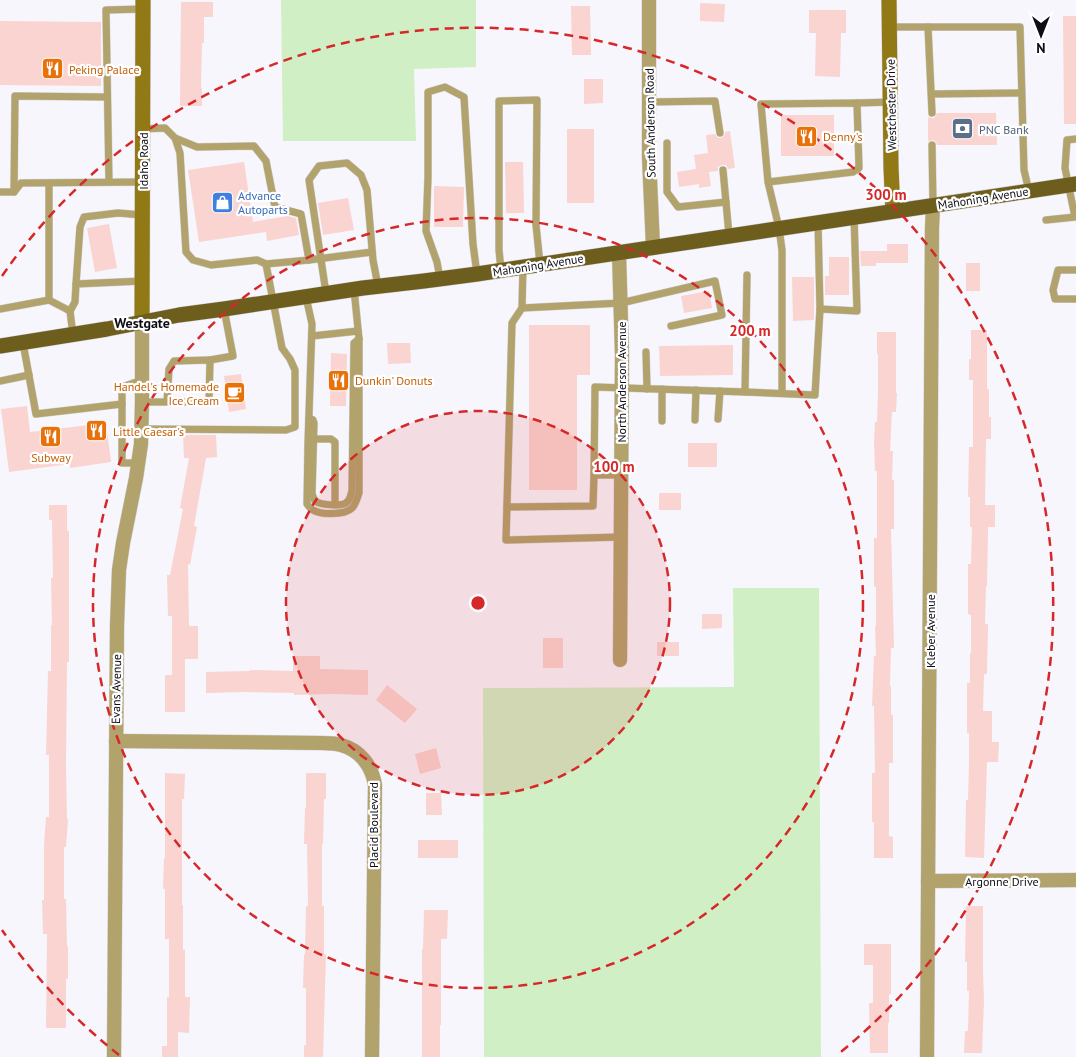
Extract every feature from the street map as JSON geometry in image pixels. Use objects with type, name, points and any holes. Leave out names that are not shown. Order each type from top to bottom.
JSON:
[{"type":"main road","name":"Mahoning Avenue","points":[[0,346],[73,335],[179,315],[354,289],[477,274],[1072,184]]},
{"type":"street","name":"South Anderson Road","points":[[649,0],[649,102],[653,247]]},
{"type":"street","name":"Westchester Drive","points":[[889,0],[893,211]]},
{"type":"street","name":"Idaho Road","points":[[142,322],[143,5]]},
{"type":"street","name":"Kleber Avenue","points":[[927,1057],[933,205]]},
{"type":"street","name":"North Anderson Avenue","points":[[620,253],[622,388],[620,660]]},
{"type":"street","name":"Evans Avenue","points":[[114,1057],[119,570],[138,463],[142,429],[142,322]]},
{"type":"street","name":"Placid Boulevard","points":[[116,742],[340,744],[352,749],[365,760],[373,777],[374,785],[372,1057]]},
{"type":"street","name":"Argonne Drive","points":[[928,881],[1076,880]]},
{"type":"lane","points":[[109,182],[106,10],[143,5]]},
{"type":"lane","points":[[890,27],[1020,27],[1024,170],[1029,191]]},
{"type":"lane","points":[[928,27],[932,113]]},
{"type":"lane","points":[[440,279],[437,262],[426,231],[428,92],[445,87],[464,97],[473,244],[477,274]]},
{"type":"lane","points":[[932,94],[1022,93]]},
{"type":"lane","points":[[14,192],[15,96],[107,96]]},
{"type":"lane","points":[[501,270],[499,250],[499,101],[537,100],[536,225],[540,264]]},
{"type":"lane","points":[[649,102],[715,101],[720,133]]},
{"type":"lane","points":[[782,394],[782,250],[768,182],[761,104],[890,102]]},
{"type":"lane","points":[[768,182],[852,172],[859,168],[857,103]]},
{"type":"lane","points":[[143,130],[165,128],[175,138],[197,147],[254,146],[266,161],[275,207],[301,214],[309,260]]},
{"type":"lane","points":[[175,138],[180,153],[186,252],[193,260],[211,265],[257,260],[266,264],[372,252]]},
{"type":"lane","points":[[1046,220],[1075,217],[1072,184],[1066,168],[1067,140],[1076,139]]},
{"type":"lane","points":[[667,143],[667,192],[678,208],[726,202]]},
{"type":"lane","points":[[932,146],[933,205]]},
{"type":"lane","points":[[326,293],[309,180],[319,166],[347,163],[361,175],[367,190],[372,252],[378,286]]},
{"type":"lane","points":[[723,170],[729,236]]},
{"type":"lane","points":[[14,192],[21,183],[143,182]]},
{"type":"lane","points":[[49,183],[50,300]]},
{"type":"lane","points":[[0,192],[14,192]]},
{"type":"lane","points":[[651,194],[667,192]]},
{"type":"lane","points":[[73,335],[70,311],[75,302],[80,227],[84,217],[118,213],[143,215]]},
{"type":"lane","points":[[820,310],[857,311],[854,216]]},
{"type":"lane","points":[[507,506],[593,506],[595,387],[815,395],[820,310],[818,222]]},
{"type":"lane","points":[[142,429],[286,430],[296,427],[295,370],[282,348],[266,264]]},
{"type":"lane","points":[[523,267],[522,308],[512,323],[506,540],[621,537]]},
{"type":"lane","points":[[1076,270],[1058,270],[1053,290],[1055,299],[1076,299]]},
{"type":"lane","points":[[745,392],[747,275]]},
{"type":"lane","points":[[76,284],[142,281]]},
{"type":"lane","points":[[522,308],[621,303],[715,281],[722,315],[671,326]]},
{"type":"lane","points":[[306,296],[312,324],[307,504],[312,510],[320,513],[344,513],[352,509],[359,493],[359,335],[354,289]]},
{"type":"lane","points":[[0,309],[50,300],[70,311]]},
{"type":"lane","points":[[167,402],[169,369],[174,361],[210,360],[233,356],[224,309]]},
{"type":"lane","points":[[312,336],[359,335]]},
{"type":"lane","points":[[309,418],[314,422],[313,499],[317,503],[326,505],[345,504],[349,501],[352,490],[354,343],[359,335]]},
{"type":"lane","points":[[23,343],[36,414],[122,404]]},
{"type":"lane","points":[[646,352],[647,389]]},
{"type":"lane","points":[[142,402],[209,402],[210,360]]},
{"type":"lane","points":[[0,381],[29,375]]},
{"type":"lane","points":[[138,463],[122,463],[122,387],[142,380]]},
{"type":"lane","points":[[662,389],[662,422]]},
{"type":"lane","points":[[695,420],[696,390]]},
{"type":"lane","points":[[718,419],[720,391]]},
{"type":"lane","points":[[313,439],[330,439],[335,442],[335,504]]},
{"type":"lane","points":[[594,475],[622,475]]},
{"type":"green space","points":[[281,0],[476,0],[476,67],[414,69],[416,141],[283,141]]},
{"type":"green space","points":[[733,588],[819,588],[821,1057],[484,1057],[483,688],[734,687]]},
{"type":"building","points":[[181,2],[213,2],[213,17],[204,17],[202,106],[180,106]]},
{"type":"building","points":[[700,3],[725,4],[724,22],[700,21]]},
{"type":"building","points":[[571,6],[590,6],[591,55],[572,55]]},
{"type":"building","points":[[809,10],[846,10],[846,33],[841,33],[840,77],[815,76],[816,33],[809,33]]},
{"type":"building","points":[[1063,16],[1076,16],[1076,124],[1064,124]]},
{"type":"building","points":[[0,21],[101,22],[101,86],[0,85]]},
{"type":"building","points":[[584,79],[603,79],[603,103],[584,104]]},
{"type":"building","name":"PNC Bank","points":[[937,113],[996,113],[997,145],[937,145],[934,140],[928,141],[928,117],[934,118]]},
{"type":"building","name":"Denny's","points":[[781,115],[834,115],[834,156],[781,156]]},
{"type":"building","points":[[567,129],[594,129],[594,203],[567,203]]},
{"type":"building","points":[[730,131],[735,168],[728,169],[726,165],[722,165],[718,167],[718,171],[709,172],[711,186],[699,188],[699,184],[679,187],[677,172],[696,169],[694,155],[708,153],[706,135],[715,134],[718,138],[721,138],[725,135],[725,132]]},
{"type":"building","name":"Advance Autoparts","points":[[244,162],[253,222],[287,216],[296,218],[299,235],[267,241],[266,232],[199,242],[188,170]]},
{"type":"building","points":[[505,162],[523,162],[524,213],[506,213]]},
{"type":"building","points":[[434,186],[464,187],[463,227],[434,227]]},
{"type":"building","points":[[348,198],[354,230],[323,235],[318,203]]},
{"type":"building","points":[[109,224],[117,268],[95,272],[87,228]]},
{"type":"building","points":[[887,244],[908,244],[908,263],[876,263],[876,266],[861,266],[860,251],[887,251]]},
{"type":"building","points":[[829,257],[849,257],[849,295],[825,295],[825,276],[829,276]]},
{"type":"building","points":[[966,263],[980,263],[980,291],[966,291]]},
{"type":"building","points":[[792,277],[814,277],[814,320],[793,321]]},
{"type":"building","points":[[709,291],[712,308],[684,313],[681,296]]},
{"type":"building","points":[[529,325],[590,325],[590,375],[577,375],[577,490],[529,490]]},
{"type":"building","points":[[971,330],[987,330],[987,389],[989,389],[991,439],[986,439],[985,505],[995,505],[995,527],[988,527],[985,624],[988,624],[987,674],[984,674],[983,711],[992,711],[992,742],[999,742],[998,762],[987,762],[984,858],[965,857],[969,764],[967,683],[970,683],[971,653],[971,615],[968,614],[968,564],[971,564],[972,527],[970,527],[970,497],[968,497],[969,447],[973,447],[973,380],[969,380]]},
{"type":"building","points":[[877,332],[896,332],[897,393],[896,412],[892,412],[890,451],[893,451],[892,480],[894,480],[894,529],[891,529],[894,648],[891,648],[890,686],[891,715],[893,715],[893,763],[889,763],[889,836],[893,837],[893,858],[874,858],[874,822],[872,822],[872,773],[875,773],[874,706],[872,706],[874,656],[876,656],[874,538],[877,538],[877,471],[875,471],[874,442],[878,392]]},
{"type":"building","points":[[387,343],[410,343],[411,363],[388,364]]},
{"type":"building","points":[[733,345],[733,375],[660,376],[659,346]]},
{"type":"building","name":"Dunkin' Donuts","points":[[331,353],[347,354],[346,406],[330,406]]},
{"type":"building","name":"Handel's Homemade Ice Cream","points":[[241,374],[246,409],[229,412],[224,376]]},
{"type":"building","points":[[27,406],[30,432],[106,423],[111,462],[70,468],[70,464],[9,472],[1,409]]},
{"type":"building","points":[[183,435],[216,435],[217,457],[206,458],[194,526],[197,527],[190,565],[188,564],[189,626],[198,626],[198,659],[185,659],[185,712],[165,712],[165,675],[172,675],[172,616],[168,616],[167,575],[170,575],[183,509],[180,508],[189,458],[184,458]]},
{"type":"building","points":[[688,443],[717,443],[717,467],[688,467]]},
{"type":"building","points":[[659,493],[681,493],[681,510],[659,510]]},
{"type":"building","points":[[49,505],[67,505],[67,531],[69,531],[69,662],[67,662],[66,766],[68,819],[66,847],[64,847],[64,899],[66,899],[68,946],[66,1028],[46,1028],[47,934],[43,934],[42,900],[44,900],[46,817],[49,817],[49,755],[46,755],[48,671],[51,671],[51,578],[53,578],[52,520],[49,520]]},
{"type":"building","points":[[702,614],[722,614],[722,628],[702,629]]},
{"type":"building","points":[[543,638],[563,638],[563,668],[543,668]]},
{"type":"building","points":[[657,642],[679,642],[679,656],[657,656]]},
{"type":"building","points":[[293,656],[320,656],[320,669],[368,670],[368,695],[206,693],[206,672],[293,671]]},
{"type":"building","points":[[387,685],[417,709],[405,723],[376,700]]},
{"type":"building","points":[[436,748],[441,768],[420,774],[415,754]]},
{"type":"building","points":[[165,773],[185,774],[184,799],[182,799],[183,950],[185,950],[185,997],[190,997],[189,1033],[178,1032],[178,1057],[162,1057],[162,1046],[167,1046],[167,997],[169,997],[169,939],[165,939],[165,889],[163,889]]},
{"type":"building","points":[[306,773],[326,773],[322,844],[322,906],[324,906],[324,954],[326,954],[323,1057],[304,1057],[304,1045],[306,1045],[306,988],[303,988],[306,906],[308,906],[307,844],[304,844]]},
{"type":"building","points":[[426,793],[441,793],[442,815],[426,815]]},
{"type":"building","points":[[418,840],[458,840],[458,858],[418,858]]},
{"type":"building","points":[[966,906],[983,906],[984,1001],[982,1053],[964,1053],[965,1031],[968,1031],[969,991],[967,991],[967,962],[965,962]]},
{"type":"building","points":[[424,910],[448,910],[447,939],[441,939],[440,1057],[422,1057]]},
{"type":"building","points":[[864,944],[891,944],[888,1053],[870,1053],[869,1003],[873,1003],[873,965],[864,965]]},
{"type":"place","name":"Peking Palace","points":[[53,69]]},
{"type":"place","name":"PNC Bank","points":[[963,129]]},
{"type":"place","name":"Denny's","points":[[807,136]]},
{"type":"place","name":"Advance Autoparts","points":[[222,202]]},
{"type":"place","name":"Dunkin' Donuts","points":[[339,380]]},
{"type":"place","name":"Handel's Homemade Ice Cream","points":[[235,393]]},
{"type":"place","name":"Little Caesar's","points":[[97,431]]},
{"type":"place","name":"Subway","points":[[51,436]]},
{"type":"district","name":"Westgate","points":[[142,323]]}]
